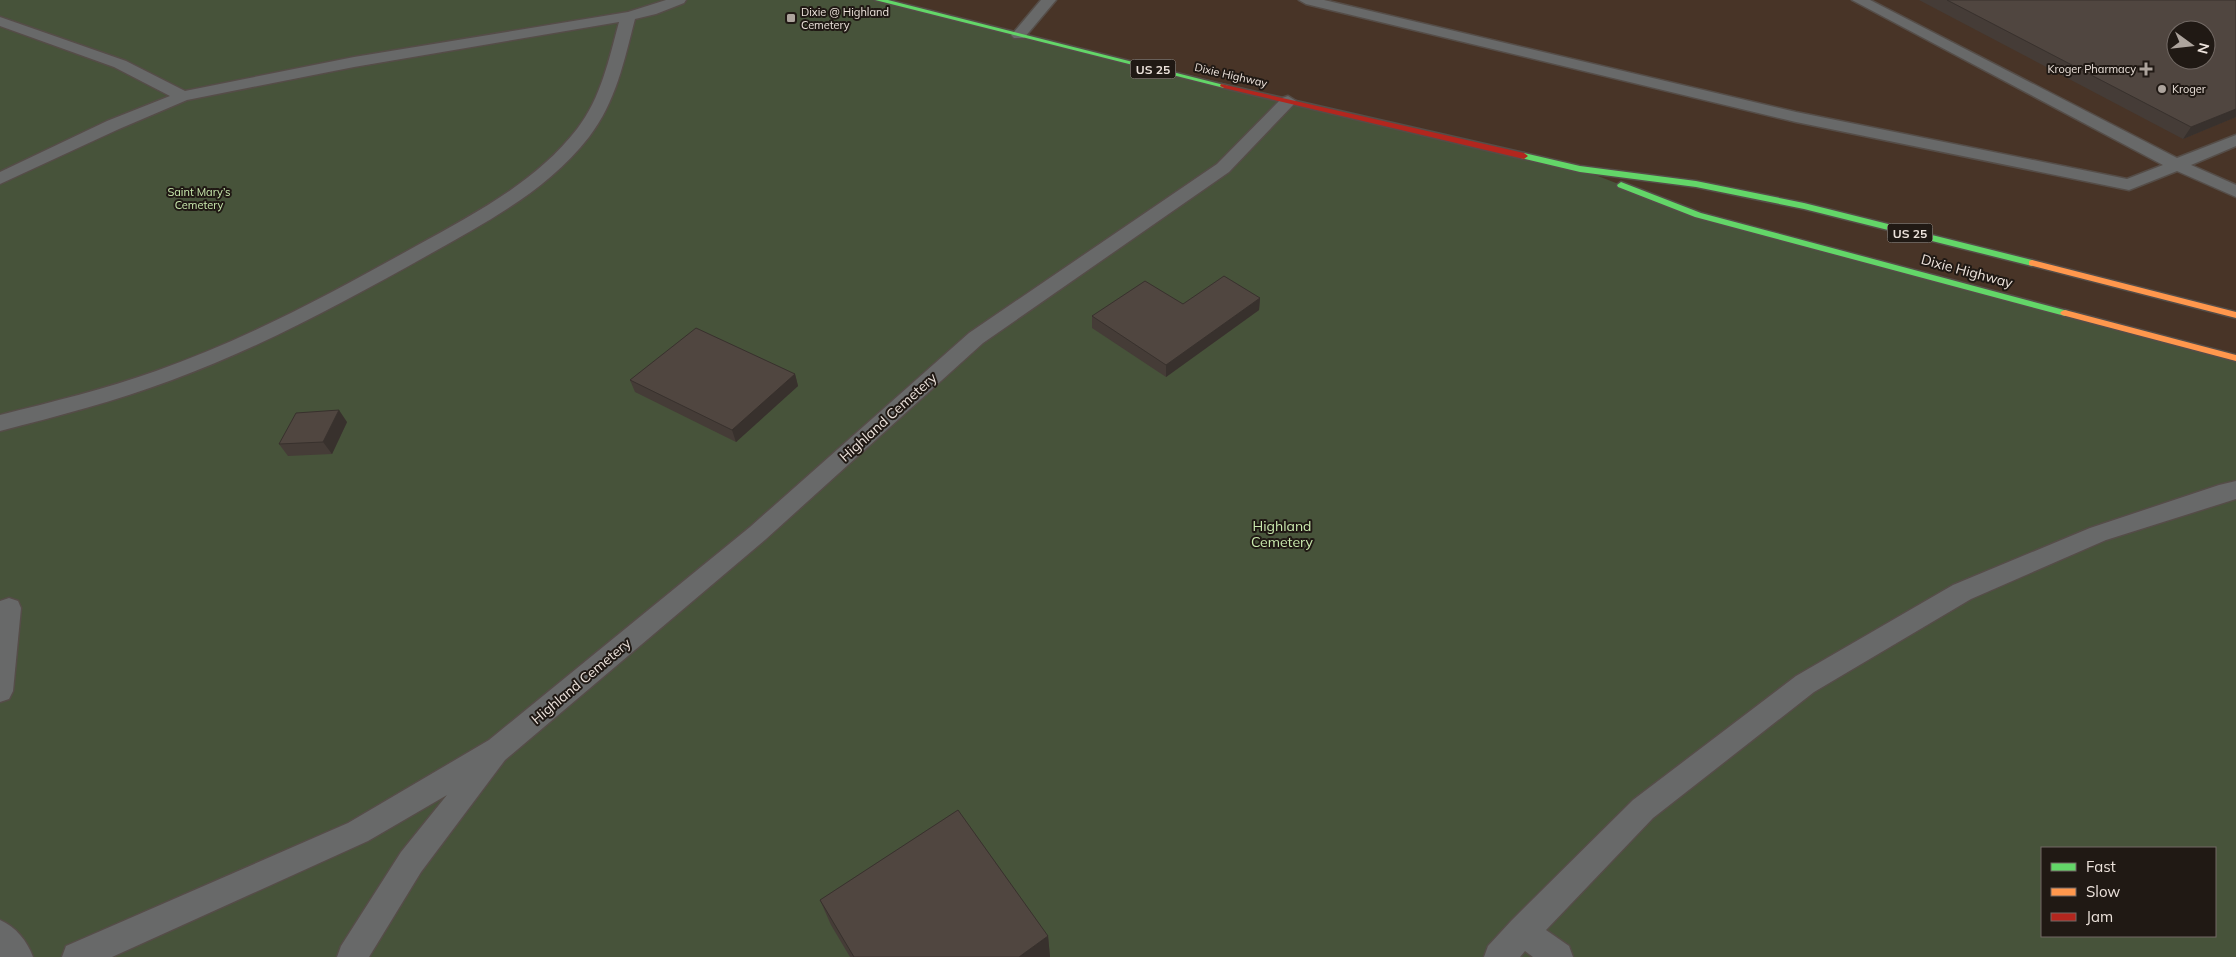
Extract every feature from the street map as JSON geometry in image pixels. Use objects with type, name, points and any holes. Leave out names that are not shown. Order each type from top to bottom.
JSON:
[{"type":"main road","name":"Dixie Highway","points":[[879,0],[1018,36],[1580,169],[1696,184],[1804,206],[2233,313]]},
{"type":"main road","name":"Dixie Highway","points":[[1580,169],[1698,215],[2236,358]]},
{"type":"lane","points":[[0,178],[113,125],[184,96],[354,62],[628,16],[651,11],[678,0]]},
{"type":"lane","points":[[1018,36],[1049,0]]},
{"type":"lane","points":[[1306,0],[1806,119],[2129,184],[2236,140]]},
{"type":"lane","points":[[1859,0],[2176,164],[2236,192]]},
{"type":"lane","points":[[0,423],[126,389],[201,360],[282,325],[368,281],[465,227],[527,186],[559,159],[583,133],[604,101],[628,16]]},
{"type":"lane","points":[[0,21],[120,64],[184,96]]},
{"type":"lane","name":"Highland Cemetery","points":[[499,749],[758,532],[976,338],[1223,168],[1288,101]]},
{"type":"lane","points":[[1499,957],[1643,809],[1805,684],[1962,592],[2098,534],[2227,491],[2236,490]]},
{"type":"lane","points":[[0,691],[9,608]]},
{"type":"lane","points":[[357,953],[411,862],[499,749]]},
{"type":"lane","points":[[77,957],[358,832],[499,749]]},
{"type":"lane","points":[[1523,931],[1558,957]]},
{"type":"lane","points":[[0,935],[18,957]]},
{"type":"shaded area","points":[[879,0],[2236,0],[2236,358]]},
{"type":"green space","name":"Highland Cemetery","points":[[0,0],[879,0],[1580,169],[1698,215],[2236,358],[2236,957],[0,957]]},
{"type":"building","name":"Kroger","points":[[1947,0],[2236,0],[2236,109],[2191,127]]},
{"type":"building","points":[[1224,276],[1260,298],[1166,365],[1092,316],[1145,281],[1183,304]]},
{"type":"building","points":[[696,328],[795,374],[732,430],[630,380]]},
{"type":"building","points":[[339,410],[323,442],[279,444],[296,413]]},
{"type":"building","points":[[958,810],[1048,936],[1019,957],[854,957],[820,900]]},
{"type":"traffic: fast","points":[[879,0],[1224,86]]},
{"type":"traffic: fast","points":[[1524,156],[1580,169],[1696,184],[1804,206],[2032,263]]},
{"type":"traffic: fast","points":[[1621,185],[1698,215],[2065,313]]},
{"type":"traffic: slow","points":[[2032,263],[2236,315]]},
{"type":"traffic: slow","points":[[2065,313],[2236,358]]},
{"type":"traffic: jam","points":[[1224,86],[1524,156]]},
{"type":"place","name":"Dixie @ Highland Cemetery","points":[[791,18]]},
{"type":"place","name":"Kroger Pharmacy","points":[[2146,69]]},
{"type":"place","name":"Kroger","points":[[2162,89]]},
{"type":"park label","name":"Saint Mary’s Cemetery","points":[[199,198]]}]
